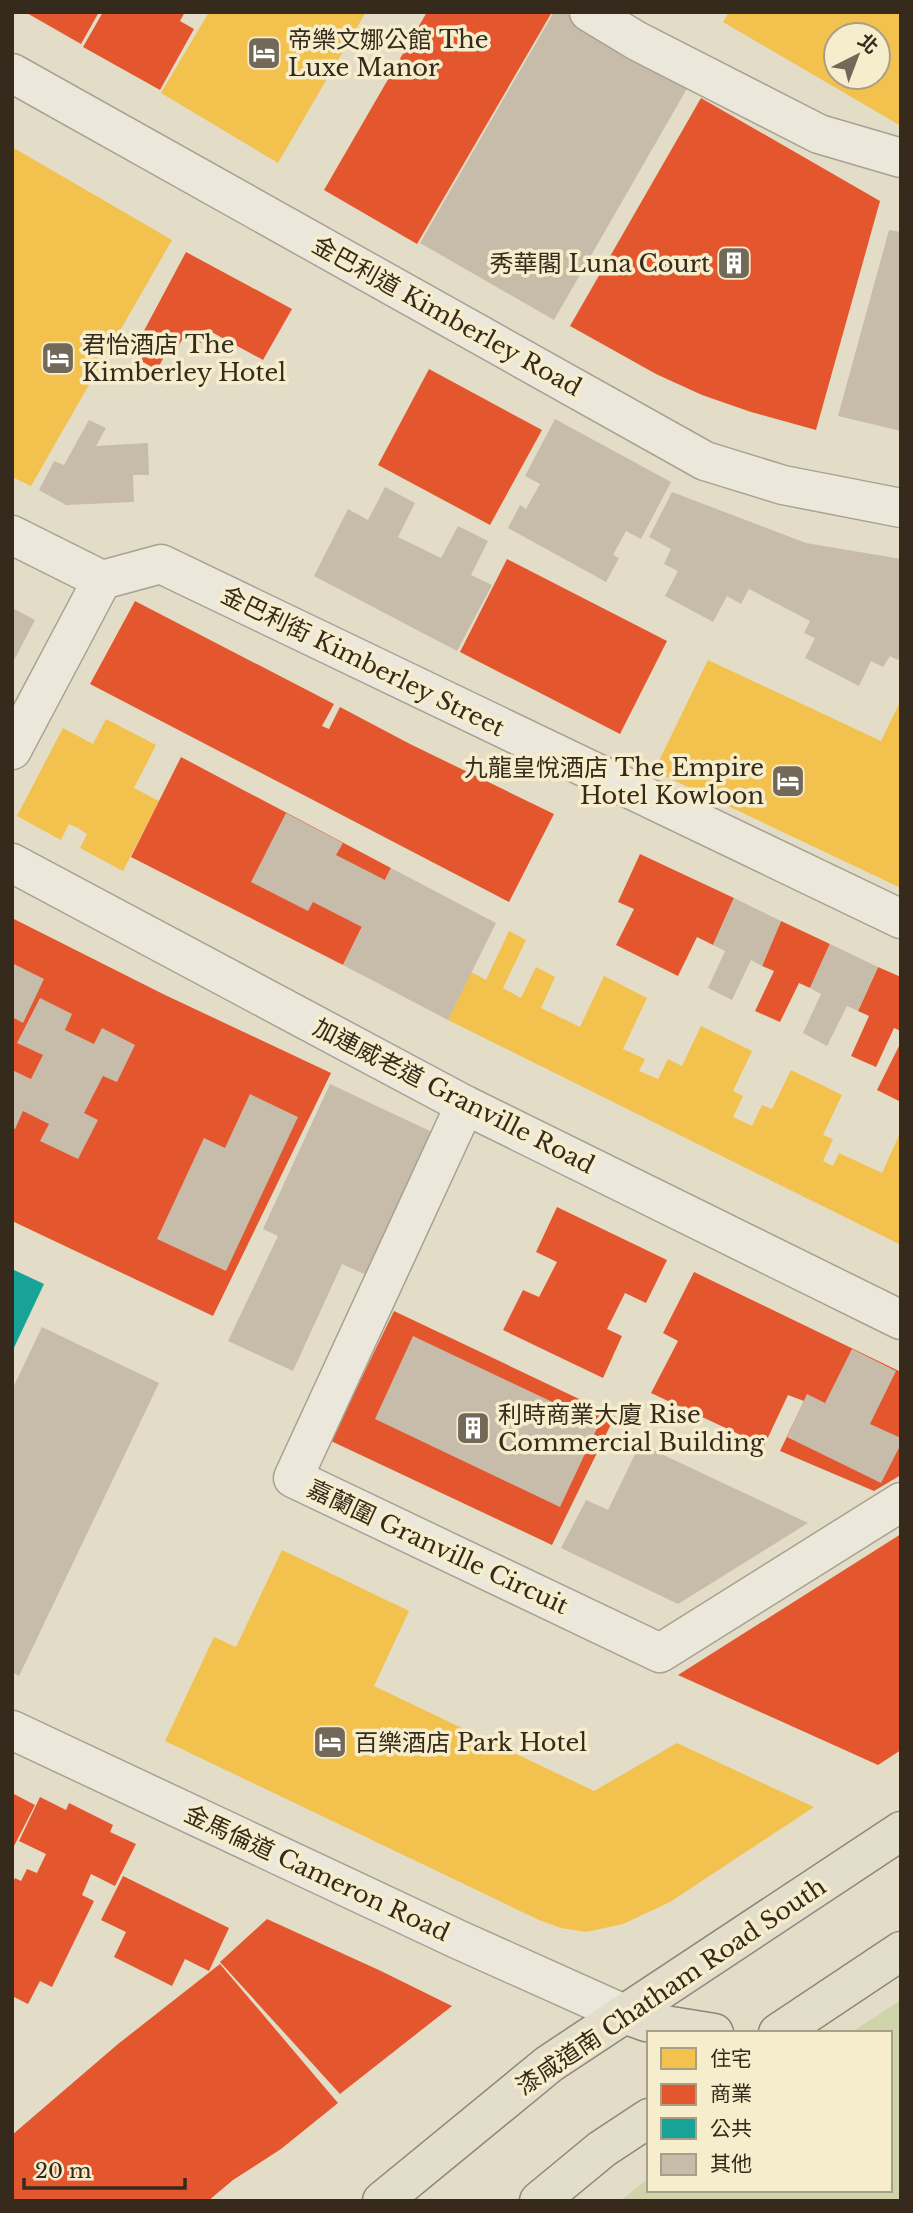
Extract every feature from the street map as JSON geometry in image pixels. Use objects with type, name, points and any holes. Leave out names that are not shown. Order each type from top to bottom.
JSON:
[{"type":"main road","name":"漆咸道南 Chatham Road South","points":[[382,2201],[549,2064],[901,1831]]},
{"type":"main road","points":[[781,2031],[901,1951]]},
{"type":"main road","points":[[624,2014],[646,2022],[702,2031]]},
{"type":"main road","points":[[538,2201],[602,2149],[647,2119]]},
{"type":"street","points":[[589,12],[637,41],[819,134],[901,158]]},
{"type":"street","name":"金巴利道 Kimberley Road","points":[[12,73],[705,461],[782,485],[901,509]]},
{"type":"street","points":[[12,535],[102,580],[12,750]]},
{"type":"street","name":"金巴利街 Kimberley Street","points":[[102,580],[161,564],[901,919]]},
{"type":"street","name":"加連威老道 Granville Road","points":[[12,863],[465,1105],[901,1320]]},
{"type":"street","name":"嘉蘭圍 Granville Circuit","points":[[465,1105],[293,1478],[660,1653],[901,1502]]},
{"type":"street","name":"金馬倫道 Cameron Road","points":[[12,1730],[457,1939],[624,2014]]},
{"type":"green space","points":[[901,2000],[901,2201],[620,2201],[647,2180],[647,2192],[892,2192],[892,2031],[853,2031]]},
{"type":"building: 住宅","name":"帝樂文娜公館 The Luxe Manor","points":[[209,12],[366,12],[278,163],[161,93]]},
{"type":"building: 住宅","points":[[729,12],[901,12],[901,126],[841,91],[892,91],[892,21],[822,21],[822,80],[723,22]]},
{"type":"building: 住宅","points":[[745,142],[780,161],[757,205],[770,212],[793,168],[827,186],[818,202],[803,207],[816,242],[829,237],[857,251],[831,299],[787,276],[780,289],[825,313],[806,346],[776,330],[771,320],[736,335],[741,346],[726,374],[689,355],[716,307],[704,300],[677,349],[642,329],[656,303],[670,299],[658,262],[646,266],[620,252],[641,216],[684,240],[691,227],[649,203],[676,155],[699,168],[703,183],[739,174],[735,160]]},
{"type":"building: 住宅","name":"君怡酒店 The Kimberley Hotel","points":[[12,147],[172,240],[31,486],[12,477]]},
{"type":"building: 住宅","name":"九龍皇悅酒店 The Empire Hotel Kowloon","points":[[708,660],[881,741],[901,700],[901,888],[654,771]]},
{"type":"building: 住宅","points":[[106,719],[156,745],[134,788],[159,801],[123,871],[80,848],[87,834],[78,828],[69,824],[61,840],[17,816],[63,728],[93,744]]},
{"type":"building: 住宅","points":[[509,931],[526,940],[503,988],[521,998],[536,967],[555,977],[541,1008],[580,1027],[604,976],[647,998],[623,1049],[645,1059],[639,1071],[658,1079],[668,1059],[682,1066],[701,1026],[752,1051],[733,1091],[743,1096],[733,1117],[752,1126],[762,1105],[772,1109],[791,1070],[842,1095],[823,1135],[833,1139],[823,1161],[833,1166],[839,1153],[882,1173],[901,1131],[901,1245],[448,1020],[471,972],[486,980]]},
{"type":"building: 住宅","name":"百樂酒店 Park Hotel","points":[[282,1550],[409,1611],[374,1686],[594,1791],[677,1743],[814,1807],[670,1902],[623,1924],[586,1932],[561,1928],[539,1920],[165,1741],[214,1637],[236,1647]]},
{"type":"building: 商業","points":[[25,12],[99,12],[81,44]]},
{"type":"building: 商業","points":[[103,12],[185,12],[180,21],[194,29],[160,90],[83,47]]},
{"type":"building: 商業","points":[[427,12],[552,12],[417,244],[324,190]]},
{"type":"building: 商業","name":"秀華閣 Luna Court","points":[[701,98],[880,201],[816,430],[702,395],[656,374],[570,326]]},
{"type":"building: 商業","points":[[186,252],[292,309],[263,360],[208,330],[201,343],[185,334],[174,355],[167,351],[157,370],[131,355]]},
{"type":"building: 商業","points":[[429,369],[542,430],[490,525],[378,465]]},
{"type":"building: 商業","points":[[507,559],[667,641],[620,734],[460,652]]},
{"type":"building: 商業","points":[[135,601],[334,704],[322,726],[329,729],[340,707],[554,814],[509,902],[90,684]]},
{"type":"building: 商業","points":[[181,757],[391,868],[343,965],[131,857]]},
{"type":"building: 商業","points":[[640,854],[734,898],[713,945],[697,937],[678,976],[616,945],[634,909],[618,902]]},
{"type":"building: 商業","points":[[12,918],[163,994],[331,1073],[213,1316],[12,1221]]},
{"type":"building: 商業","points":[[781,921],[830,944],[810,988],[799,983],[780,1022],[755,1011],[774,971],[762,966]]},
{"type":"building: 商業","points":[[878,967],[901,977],[901,1031],[894,1028],[876,1067],[851,1056],[869,1016],[858,1011]]},
{"type":"building: 商業","points":[[901,1042],[901,1102],[877,1090]]},
{"type":"building: 商業","points":[[557,1207],[667,1260],[646,1303],[625,1293],[607,1329],[622,1336],[603,1378],[503,1330],[523,1290],[539,1297],[557,1262],[536,1252]]},
{"type":"building: 商業","points":[[694,1272],[901,1372],[901,1475],[874,1491],[780,1451],[804,1401],[788,1395],[764,1446],[651,1393],[678,1341],[663,1333]]},
{"type":"building: 商業","name":"利時商業大廈 Rise Commercial Building","points":[[394,1311],[615,1416],[552,1545],[331,1441]]},
{"type":"building: 商業","points":[[901,1534],[901,1750],[878,1765],[678,1675]]},
{"type":"building: 商業","points":[[12,1793],[35,1805],[12,1850]]},
{"type":"building: 商業","points":[[40,1797],[66,1810],[69,1803],[113,1825],[110,1832],[136,1844],[115,1886],[91,1874],[82,1895],[94,1901],[52,1987],[40,1981],[28,2004],[12,1996],[12,1885],[15,1878],[21,1881],[27,1869],[37,1873],[46,1854],[19,1841]]},
{"type":"building: 商業","points":[[123,1876],[229,1928],[209,1971],[185,1959],[172,1986],[114,1957],[126,1932],[101,1920]]},
{"type":"building: 商業","points":[[267,1919],[452,2006],[340,2094],[220,1962]]},
{"type":"building: 商業","points":[[220,1964],[338,2103],[281,2149],[233,2180],[208,2201],[12,2201],[12,2135],[118,2044]]},
{"type":"building: 公共","points":[[12,1269],[44,1284],[12,1352]]},
{"type":"building: 其他","points":[[554,12],[564,12],[689,85],[554,320],[420,243]]},
{"type":"building: 其他","points":[[889,230],[901,232],[901,431],[838,416]]},
{"type":"building: 其他","points":[[555,419],[671,482],[641,539],[626,531],[613,555],[619,558],[606,582],[508,528],[520,505],[526,509],[540,484],[525,476]]},
{"type":"building: 其他","points":[[89,420],[106,428],[96,446],[148,443],[149,475],[133,475],[134,502],[66,505],[39,490],[54,461],[64,465]]},
{"type":"building: 其他","points":[[385,487],[415,503],[398,537],[441,558],[458,526],[488,541],[471,575],[492,585],[457,651],[314,576],[348,509],[368,520]]},
{"type":"building: 其他","points":[[672,492],[806,543],[901,559],[901,654],[898,660],[890,656],[883,667],[871,661],[859,686],[805,658],[815,638],[804,633],[810,621],[749,589],[741,604],[727,596],[713,622],[665,596],[678,571],[664,564],[671,549],[649,537]]},
{"type":"building: 其他","points":[[12,608],[35,620],[12,664]]},
{"type":"building: 其他","points":[[286,813],[343,843],[336,855],[385,880],[391,868],[496,923],[448,1020],[343,965],[362,927],[313,902],[308,911],[251,882]]},
{"type":"building: 其他","points":[[734,898],[781,921],[762,966],[751,960],[732,1000],[708,988],[725,951],[713,945]]},
{"type":"building: 其他","points":[[830,944],[878,967],[858,1011],[847,1006],[827,1046],[803,1033],[821,994],[810,988]]},
{"type":"building: 其他","points":[[12,963],[44,979],[23,1023],[12,1017]]},
{"type":"building: 其他","points":[[40,998],[72,1014],[65,1030],[94,1044],[102,1028],[135,1045],[117,1082],[103,1076],[84,1113],[98,1120],[78,1159],[40,1141],[49,1124],[23,1111],[15,1129],[12,1128],[12,1070],[31,1079],[43,1055],[17,1043]]},
{"type":"building: 其他","points":[[330,1084],[432,1132],[366,1275],[342,1264],[293,1371],[228,1341],[278,1236],[263,1229]]},
{"type":"building: 其他","points":[[250,1094],[298,1117],[226,1271],[157,1239],[204,1138],[225,1148]]},
{"type":"building: 其他","points":[[42,1327],[159,1383],[19,1676],[12,1672],[12,1390]]},
{"type":"building: 其他","points":[[413,1336],[599,1424],[560,1507],[375,1419]]},
{"type":"building: 其他","points":[[852,1349],[896,1371],[870,1424],[901,1438],[901,1444],[881,1483],[787,1437],[807,1394],[825,1403]]},
{"type":"building: 其他","points":[[640,1444],[808,1523],[678,1604],[561,1548],[586,1500],[608,1510]]},
{"type":"place","name":"帝樂文娜公館 The Luxe Manor","points":[[264,53]]},
{"type":"place","name":"秀華閣 Luna Court","points":[[734,263]]},
{"type":"place","name":"君怡酒店 The Kimberley Hotel","points":[[58,358]]},
{"type":"place","name":"九龍皇悅酒店 The Empire Hotel Kowloon","points":[[788,781]]},
{"type":"place","name":"利時商業大廈 Rise Commercial Building","points":[[473,1428]]},
{"type":"place","name":"百樂酒店 Park Hotel","points":[[330,1742]]}]
